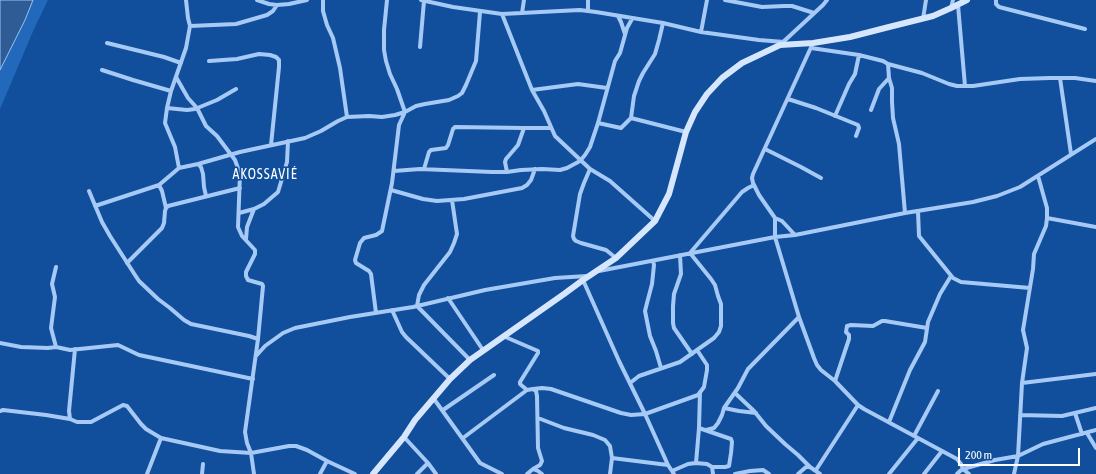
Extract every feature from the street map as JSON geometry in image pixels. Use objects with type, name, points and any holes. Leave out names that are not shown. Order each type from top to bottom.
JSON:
[{"type":"street","points":[[179,168],[175,147],[166,123],[167,108],[171,91],[186,48],[190,26],[186,0]]},
{"type":"street","points":[[257,0],[277,5],[307,0]]},
{"type":"street","points":[[323,0],[323,11],[333,38],[340,68],[347,117]]},
{"type":"street","points":[[376,313],[371,274],[369,271],[356,263],[356,260],[360,243],[364,238],[376,235],[382,231],[391,190],[399,125],[405,112],[390,74],[384,50],[387,0]]},
{"type":"street","points":[[522,13],[524,0]]},
{"type":"street","points":[[588,0],[588,11]]},
{"type":"street","points":[[701,32],[707,0]]},
{"type":"street","points":[[725,0],[762,7],[792,6],[814,13]]},
{"type":"street","points":[[376,473],[404,437],[415,420],[450,379],[470,360],[616,258],[655,221],[669,194],[686,132],[695,112],[707,94],[722,78],[742,64],[782,43],[823,6],[827,0]]},
{"type":"street","points":[[923,19],[926,0]]},
{"type":"street","points":[[951,8],[953,0]]},
{"type":"street","points":[[812,45],[923,19],[967,0]]},
{"type":"street","points":[[996,0],[996,4],[1000,6],[1086,29]]},
{"type":"street","points":[[420,46],[425,1],[480,12],[502,14],[588,11],[663,23],[701,32],[782,43],[812,45],[883,61],[888,64],[922,73],[956,86],[1020,79],[1075,78],[1096,81]]},
{"type":"street","points":[[190,26],[236,24],[267,15],[273,11],[277,5]]},
{"type":"street","points":[[958,5],[965,86]]},
{"type":"street","points":[[95,206],[159,185],[179,168],[231,154],[305,138],[316,134],[347,117],[382,117],[405,112],[416,106],[449,100],[458,96],[462,93],[476,61],[480,12]]},
{"type":"street","points":[[502,14],[532,90],[544,111],[555,136],[580,161],[610,181],[655,221]]},
{"type":"street","points":[[618,16],[622,22],[625,34]]},
{"type":"street","points":[[394,171],[424,169],[507,172],[535,169],[560,170],[580,161],[590,147],[598,123],[614,61],[620,53],[625,34],[632,19]]},
{"type":"street","points":[[598,123],[621,128],[631,118],[634,96],[639,81],[655,54],[663,23]]},
{"type":"street","points":[[107,43],[164,57],[181,63]]},
{"type":"street","points":[[795,235],[782,221],[776,218],[754,185],[752,178],[812,45]]},
{"type":"street","points":[[209,60],[237,59],[259,54],[276,57],[279,60],[271,145]]},
{"type":"street","points":[[836,116],[848,84],[855,74],[859,55]]},
{"type":"street","points":[[888,64],[889,78],[892,88],[893,118],[899,144],[905,213]]},
{"type":"street","points":[[102,70],[171,91]]},
{"type":"street","points":[[176,77],[188,98],[197,108],[206,126],[217,136],[235,160],[240,174],[238,227],[242,236],[255,250],[255,254],[246,272],[246,276],[248,280],[262,284],[263,286],[256,356],[245,432],[251,453],[254,474]]},
{"type":"street","points":[[871,110],[880,90],[889,78]]},
{"type":"street","points":[[1060,78],[1071,154]]},
{"type":"street","points":[[532,90],[578,84],[607,88]]},
{"type":"street","points":[[167,108],[186,110],[197,108],[217,100],[236,89]]},
{"type":"street","points":[[788,99],[816,108],[858,126],[859,128],[856,136]]},
{"type":"street","points":[[631,118],[686,132]]},
{"type":"street","points":[[424,169],[429,152],[431,150],[446,148],[455,127],[551,128]]},
{"type":"street","points":[[507,172],[505,162],[506,159],[518,145],[524,128]]},
{"type":"street","points":[[597,271],[775,237],[795,235],[905,213],[973,202],[997,196],[1020,187],[1096,139]]},
{"type":"street","points":[[239,213],[254,209],[264,204],[278,191],[287,162],[288,142]]},
{"type":"street","points":[[765,150],[801,166],[822,178]]},
{"type":"street","points":[[198,164],[201,167],[203,174],[206,196]]},
{"type":"street","points":[[391,190],[423,199],[437,201],[452,200],[525,187],[531,180],[535,169]]},
{"type":"street","points":[[590,169],[580,194],[573,236],[576,241],[606,250],[616,258]]},
{"type":"street","points":[[1014,474],[1018,456],[1022,383],[1027,348],[1024,330],[1034,254],[1046,226],[1047,218],[1047,208],[1038,176]]},
{"type":"street","points":[[127,263],[162,228],[166,208],[159,185]]},
{"type":"street","points":[[690,253],[742,192],[754,185]]},
{"type":"street","points":[[166,208],[168,206],[240,188]]},
{"type":"street","points":[[89,191],[110,236],[139,281],[149,292],[188,323],[258,339]]},
{"type":"street","points":[[417,306],[419,295],[424,285],[450,252],[457,234],[452,200]]},
{"type":"street","points":[[246,239],[247,227],[254,209]]},
{"type":"street","points":[[918,211],[919,236],[955,280],[961,282],[1030,288]]},
{"type":"street","points":[[776,218],[775,237],[799,317],[817,365],[864,410],[957,459],[962,464],[963,469],[969,474]]},
{"type":"street","points":[[1047,218],[1096,227]]},
{"type":"street","points":[[630,383],[639,376],[680,362],[714,338],[719,332],[721,326],[721,304],[715,285],[690,253]]},
{"type":"street","points":[[680,255],[681,274],[674,294],[672,306],[673,323],[674,328],[692,354]]},
{"type":"street","points":[[653,260],[654,265],[652,284],[646,311],[650,336],[661,368]]},
{"type":"street","points":[[56,267],[52,284],[55,296],[51,324],[56,348]]},
{"type":"street","points":[[889,422],[910,370],[925,342],[928,322],[940,294],[951,276]]},
{"type":"street","points":[[256,356],[265,346],[283,333],[294,328],[417,306],[485,290],[556,278],[586,278]]},
{"type":"street","points":[[586,278],[630,383],[668,465],[673,472],[688,464],[696,463],[707,464],[712,467],[728,466],[732,442],[728,437],[699,428]]},
{"type":"street","points":[[448,298],[483,350]]},
{"type":"street","points":[[417,306],[470,360]]},
{"type":"street","points":[[392,310],[402,332],[406,337],[450,379]]},
{"type":"street","points":[[706,430],[716,426],[724,408],[735,393],[748,369],[799,317]]},
{"type":"street","points":[[835,381],[849,339],[849,335],[846,332],[847,326],[851,324],[873,326],[885,321],[927,328]]},
{"type":"street","points":[[503,336],[538,351],[520,382],[526,390]]},
{"type":"street","points":[[0,343],[21,347],[75,349],[118,345],[139,355],[253,379]]},
{"type":"street","points":[[70,418],[69,411],[75,349]]},
{"type":"street","points":[[463,438],[526,390],[542,388],[551,389],[631,415],[645,414],[698,395],[704,387],[707,364],[697,350]]},
{"type":"street","points":[[1022,383],[1096,374]]},
{"type":"street","points":[[443,410],[494,375]]},
{"type":"street","points":[[527,474],[540,465],[542,461],[538,448],[537,396],[536,390],[533,389]]},
{"type":"street","points":[[890,474],[916,437],[938,391]]},
{"type":"street","points":[[696,463],[700,392]]},
{"type":"street","points":[[735,393],[756,413],[766,426],[810,467],[820,474]]},
{"type":"street","points":[[434,398],[480,463],[502,474]]},
{"type":"street","points":[[0,411],[34,413],[70,418],[77,422],[91,422],[123,405],[129,408],[146,429],[161,438],[220,451],[251,453],[296,446],[355,474]]},
{"type":"street","points":[[816,470],[858,405]]},
{"type":"street","points":[[724,408],[739,412],[756,413]]},
{"type":"street","points":[[1020,416],[1058,416],[1096,408]]},
{"type":"street","points":[[1075,413],[1082,434]]},
{"type":"street","points":[[538,418],[564,428],[593,435],[605,440],[610,446],[612,458],[610,474]]},
{"type":"street","points":[[957,474],[963,469],[995,460],[1018,456],[1043,444],[1096,430]]},
{"type":"street","points":[[1088,433],[1096,448]]},
{"type":"street","points":[[404,437],[428,462],[436,474]]},
{"type":"street","points":[[146,474],[161,438]]},
{"type":"street","points":[[924,474],[942,451]]},
{"type":"street","points":[[612,458],[668,465]]},
{"type":"street","points":[[320,474],[327,461]]},
{"type":"street","points":[[417,474],[428,462]]},
{"type":"street","points":[[202,474],[203,464]]},
{"type":"street","points":[[712,467],[713,474]]},
{"type":"street","points":[[798,474],[806,467],[810,467]]},
{"type":"street","points":[[533,470],[542,474]]},
{"type":"street","points":[[736,474],[762,470],[769,474]]},
{"type":"shaded area","points":[[0,0],[33,0],[25,20],[0,70]]},
{"type":"shaded area","points":[[33,0],[48,0],[0,109],[0,70],[25,20]]},
{"type":"district","name":"AKOSSAVIÉ","points":[[265,175]]}]
